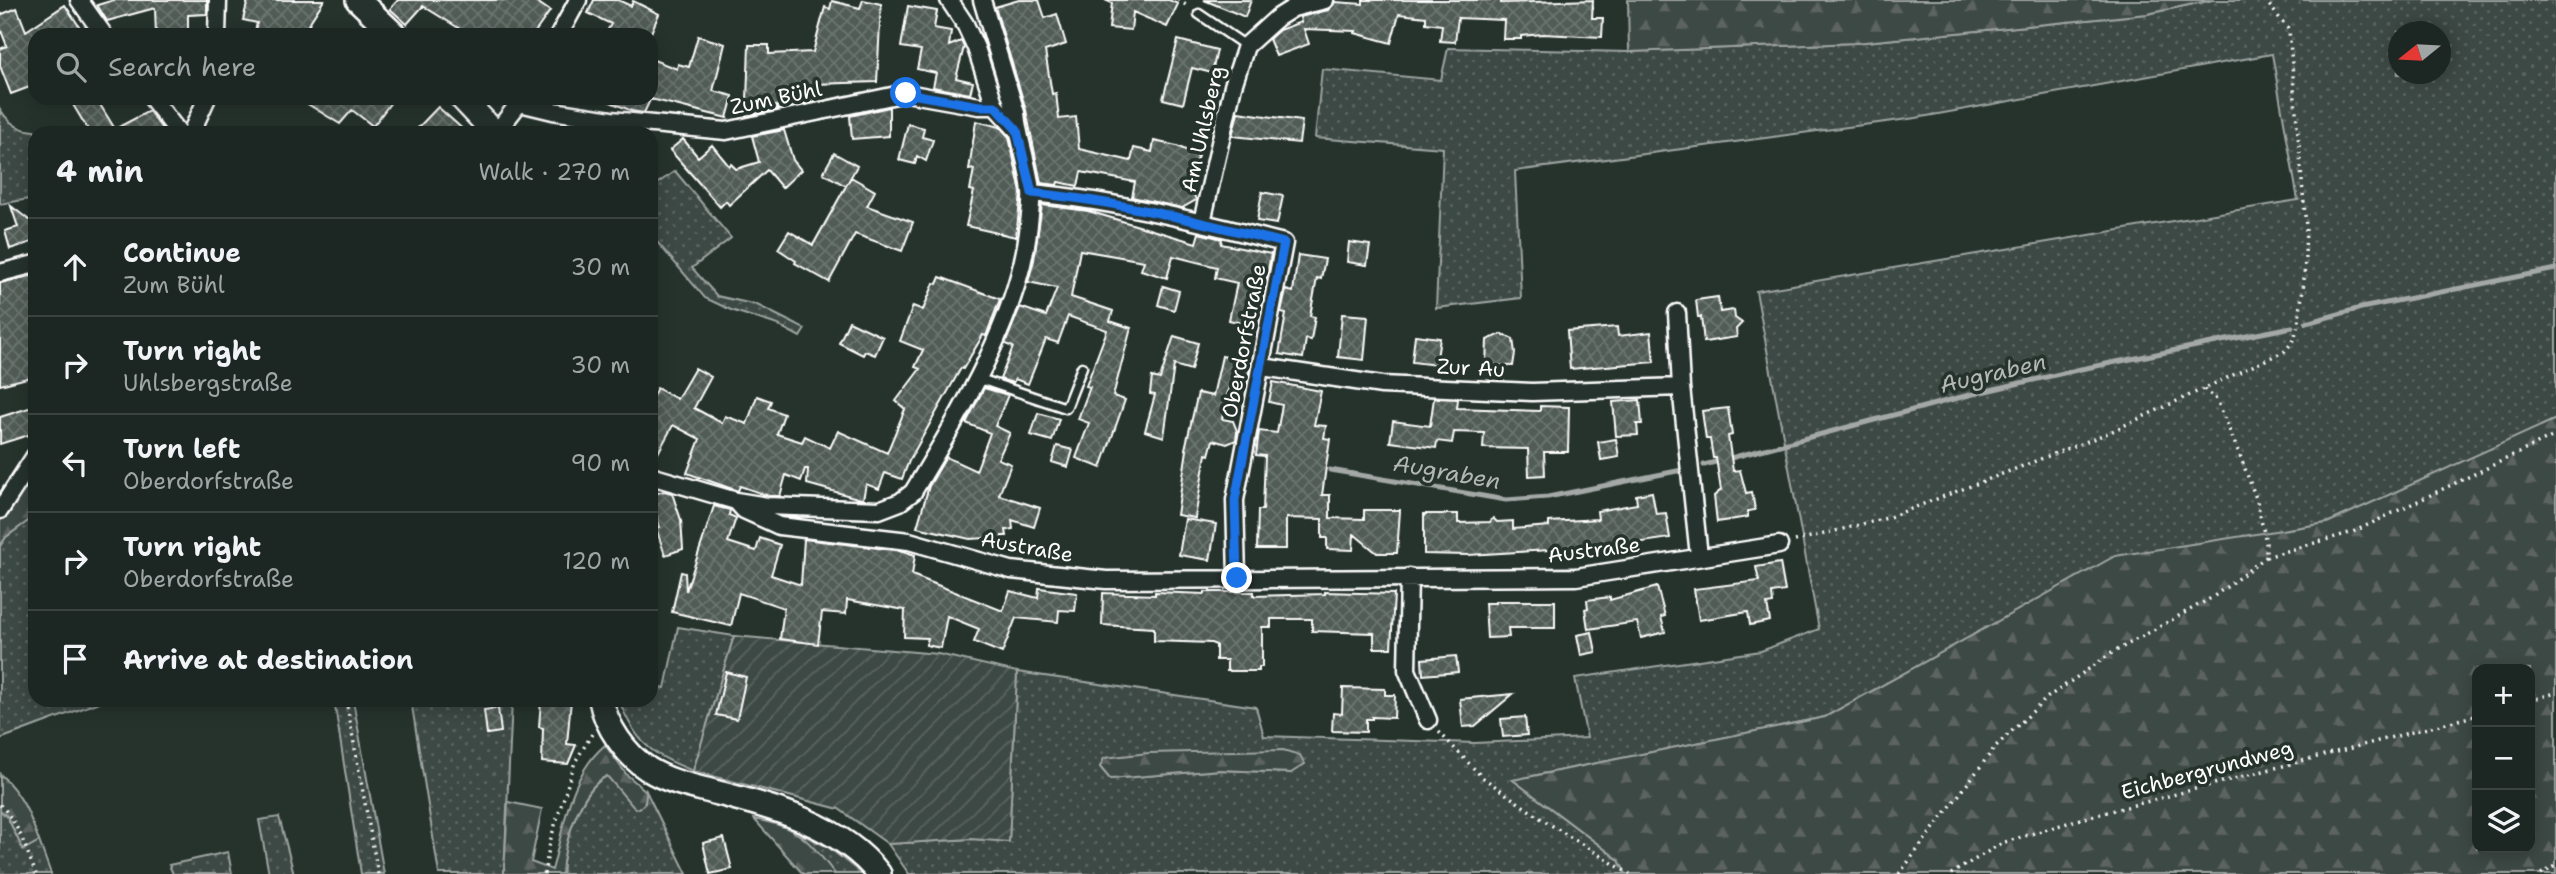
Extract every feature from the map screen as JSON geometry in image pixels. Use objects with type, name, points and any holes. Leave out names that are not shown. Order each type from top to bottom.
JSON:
[{"type":"street","points":[[79,0],[99,28]]},
{"type":"street","points":[[216,28],[218,0]]},
{"type":"street","points":[[358,0],[388,28]]},
{"type":"street","points":[[563,28],[578,0]]},
{"type":"street","points":[[949,0],[965,24],[976,48],[995,106],[1017,130]]},
{"type":"street","points":[[736,501],[767,506],[853,510],[879,510],[900,502],[913,492],[977,378],[1012,302],[1026,249],[1032,193],[1017,130],[1016,113],[982,0]]},
{"type":"street","name":"Am Uhlsberg","points":[[1202,222],[1233,86],[1246,46],[1277,18],[1293,8],[1325,0]]},
{"type":"street","name":"Zum Bühl","points":[[536,105],[553,111],[611,120],[726,131],[906,93],[979,106],[995,106]]},
{"type":"street","points":[[157,105],[174,126]]},
{"type":"street","points":[[194,126],[204,105]]},
{"type":"street","points":[[469,105],[488,126]]},
{"type":"street","name":"Zum Bühl","points":[[501,126],[518,105]]},
{"type":"street","name":"Oberdorfstraße","points":[[1032,193],[1081,198],[1202,222],[1284,243],[1235,500],[1237,578]]},
{"type":"street","points":[[0,273],[28,266]]},
{"type":"street","points":[[1677,313],[1681,387],[1699,556]]},
{"type":"street","name":"Zur Au","points":[[1262,367],[1396,386],[1532,392],[1681,387]]},
{"type":"street","points":[[0,509],[28,467]]},
{"type":"street","name":"Austraße","points":[[658,478],[736,501],[744,510],[779,526],[909,541],[1011,570],[1105,580],[1576,577],[1779,545]]},
{"type":"street","points":[[1409,577],[1408,670],[1428,720]]},
{"type":"street","points":[[603,710],[619,740],[646,768],[680,785],[712,791],[808,822],[841,839],[870,862],[879,874]]},
{"type":"lane","name":"Am Uhlsberg","points":[[1199,14],[1246,46]]},
{"type":"lane","points":[[977,378],[1066,408],[1082,367]]},
{"type":"path","points":[[1779,545],[1887,518],[2108,433],[2285,351],[2294,340],[2304,281],[2306,227],[2290,30],[2265,0]]},
{"type":"path","points":[[2204,389],[2217,400],[2257,501],[2266,543],[2266,557]]},
{"type":"path","points":[[1899,874],[1997,746],[2048,697],[2112,653],[2213,597],[2266,557],[2353,532],[2556,435]]},
{"type":"path","points":[[2535,699],[2556,693]]},
{"type":"path","points":[[347,707],[378,874]]},
{"type":"path","points":[[544,874],[551,838],[575,762],[603,710]]},
{"type":"path","name":"Eichbergrundweg","points":[[1951,874],[2002,843],[2077,820],[2472,716]]},
{"type":"path","points":[[1428,720],[1482,777],[1543,820],[1630,874]]},
{"type":"path","points":[[0,805],[20,836],[36,874]]},
{"type":"path","points":[[2541,874],[2556,866]]},
{"type":"green space","points":[[1628,0],[2212,0],[2147,14],[1855,43],[1629,52]]},
{"type":"green space","points":[[2212,0],[2556,0],[2556,419],[2327,523],[2115,557],[1825,717],[1513,780],[1619,860],[1626,874],[909,874],[888,844],[971,839],[1009,841],[1017,672],[1256,707],[1264,736],[1475,743],[1587,738],[1575,678],[1761,651],[1819,629],[1756,291],[2298,200],[2272,54],[1916,118],[1515,171],[1521,298],[1436,308],[1443,148],[1315,138],[1322,69],[1441,80],[1448,48],[1629,52],[1855,43],[2147,14]],"holes":[[[1105,758],[1291,773],[1220,770],[1110,779],[1100,767]]]},
{"type":"green space","points":[[0,109],[13,124],[28,130],[28,199],[0,204]]},
{"type":"green space","points":[[675,171],[731,238],[692,268],[717,296],[757,305],[805,329],[800,337],[778,325],[731,310],[705,298],[658,243],[658,183]]},
{"type":"green space","points":[[2556,419],[2556,874],[1626,874],[1619,860],[1513,780],[1825,717],[2115,556],[2327,523]]},
{"type":"green space","points":[[28,476],[28,521],[6,537],[0,546],[0,519]]},
{"type":"green space","points":[[28,521],[28,707],[86,707],[0,739],[0,546],[6,537]]},
{"type":"green space","points":[[678,627],[734,636],[693,771],[666,759],[647,746],[632,727],[622,707],[658,707],[658,686],[665,688]]},
{"type":"green space","points":[[734,636],[938,654],[1017,672],[1009,842],[971,839],[888,844],[839,809],[693,771]]},
{"type":"green space","points":[[335,707],[354,707],[384,874],[361,874]]},
{"type":"green space","points":[[412,707],[512,707],[504,874],[439,874]]},
{"type":"green space","points":[[605,745],[627,775],[646,791],[643,805],[635,809],[607,776],[597,782],[581,805],[570,833],[562,874],[504,874],[508,802],[542,809],[531,862],[552,870],[576,787],[583,771]]},
{"type":"green space","points":[[1283,750],[1300,755],[1305,764],[1291,773],[1220,770],[1110,779],[1100,767],[1104,758],[1149,753]]},
{"type":"green space","points":[[0,774],[24,804],[39,841],[23,850],[7,816],[0,811]]},
{"type":"green space","points":[[607,776],[645,803],[646,791],[687,874],[562,874],[566,848],[581,805],[597,783]]},
{"type":"green space","points":[[0,811],[7,816],[23,849],[39,841],[51,874],[0,874]]},
{"type":"green space","points":[[279,817],[294,874],[269,874],[259,820]]},
{"type":"green space","points":[[754,819],[782,826],[801,836],[835,874],[803,874]]},
{"type":"green space","points":[[799,833],[828,847],[862,874],[835,874]]},
{"type":"green space","points":[[228,852],[232,874],[173,874],[169,865]]},
{"type":"building","points":[[114,0],[207,0],[207,14],[188,15],[188,28],[156,28],[155,8],[107,21],[97,5]]},
{"type":"building","points":[[248,0],[324,0],[308,25],[313,28],[256,28],[257,23],[243,20]]},
{"type":"building","points":[[398,0],[534,0],[550,11],[538,28],[459,28],[423,6],[407,24],[390,9]]},
{"type":"building","points":[[594,0],[618,0],[631,6],[633,1],[659,14],[653,28],[609,28],[611,24],[588,13]]},
{"type":"building","points":[[863,0],[881,4],[877,82],[814,84],[815,102],[776,106],[778,109],[746,116],[741,98],[747,100],[749,45],[769,45],[769,54],[813,52],[825,7],[830,9],[832,1],[860,8]]},
{"type":"building","points":[[1019,0],[1039,0],[1045,18],[1057,14],[1066,44],[1045,51],[1052,94],[1056,93],[1059,119],[1076,117],[1079,149],[1131,161],[1134,148],[1152,152],[1154,141],[1177,146],[1198,156],[1188,180],[1196,200],[1182,208],[1132,197],[1135,182],[1081,172],[1078,186],[1058,182],[1057,185],[1041,183],[1026,110],[995,7]]},
{"type":"building","points":[[1105,0],[1169,0],[1178,4],[1167,27],[1133,12],[1131,30],[1109,28],[1112,3]]},
{"type":"building","points":[[1204,0],[1251,0],[1245,17]]},
{"type":"building","points":[[1363,0],[1501,0],[1501,3],[1593,0],[1592,18],[1603,18],[1602,37],[1543,34],[1521,36],[1521,39],[1503,39],[1504,20],[1458,18],[1455,42],[1440,41],[1442,25],[1426,23],[1426,17],[1399,14],[1391,43],[1355,33],[1356,31],[1304,29],[1309,44],[1276,56],[1269,39],[1279,30],[1301,22],[1300,17],[1328,10],[1335,2],[1363,4]]},
{"type":"building","points":[[65,5],[80,28],[30,28]]},
{"type":"building","points":[[908,6],[937,11],[934,28],[951,31],[949,46],[961,41],[964,47],[956,78],[973,82],[970,94],[933,87],[936,73],[917,69],[921,50],[901,47]]},
{"type":"building","points":[[17,8],[26,31],[28,30],[28,88],[11,94],[0,66],[0,49],[7,46],[0,28],[0,15]]},
{"type":"building","points":[[698,36],[725,44],[713,91],[733,96],[727,118],[658,101],[658,62],[677,69],[678,64],[689,67]]},
{"type":"building","points":[[1178,40],[1217,50],[1212,73],[1192,68],[1183,104],[1163,99]]},
{"type":"building","points":[[73,105],[100,105],[113,126],[86,126]]},
{"type":"building","points":[[309,105],[389,105],[373,126],[352,110],[340,124]]},
{"type":"building","points":[[618,105],[648,105],[644,113]]},
{"type":"building","points":[[438,107],[459,126],[420,126]]},
{"type":"building","points":[[889,107],[889,136],[852,139],[850,116]]},
{"type":"building","points":[[149,111],[160,126],[121,126]]},
{"type":"building","points":[[1238,112],[1302,121],[1299,143],[1232,136]]},
{"type":"building","points":[[976,121],[1000,127],[1009,137],[1021,193],[1016,237],[966,226],[974,191],[970,190],[974,169],[969,170]]},
{"type":"building","points":[[908,124],[924,128],[922,137],[933,140],[926,161],[917,156],[915,164],[899,160]]},
{"type":"building","points":[[784,130],[793,160],[801,170],[782,188],[767,170],[729,205],[726,201],[720,207],[670,150],[683,139],[698,157],[712,145],[729,166],[731,164],[736,169],[759,162],[752,136]]},
{"type":"building","points":[[834,153],[857,166],[846,186],[823,173]]},
{"type":"building","points":[[851,177],[875,191],[867,206],[913,222],[902,251],[855,234],[829,282],[795,263],[796,261],[778,249],[789,231],[813,245]]},
{"type":"building","points":[[1262,192],[1283,196],[1277,224],[1257,221]]},
{"type":"building","points":[[1042,205],[1088,211],[1196,243],[1199,233],[1222,239],[1221,244],[1271,254],[1261,309],[1253,308],[1250,325],[1229,320],[1237,283],[1215,278],[1217,267],[1173,256],[1167,278],[1141,270],[1144,261],[1080,250],[1071,297],[1113,311],[1110,321],[1131,328],[1113,396],[1125,400],[1101,468],[1076,458],[1089,423],[1078,419],[1090,387],[1086,386],[1107,330],[1068,316],[1058,343],[1046,339],[1028,384],[1015,379],[1013,383],[1000,379],[1013,347],[1005,344],[1020,307],[1046,316],[1057,288],[1028,282]]},
{"type":"building","points":[[11,206],[28,219],[28,243],[10,249],[5,231],[18,227]]},
{"type":"building","points":[[1349,242],[1370,245],[1367,265],[1347,262]]},
{"type":"building","points":[[1298,255],[1325,259],[1321,279],[1317,278],[1310,316],[1315,317],[1311,340],[1306,339],[1303,358],[1279,354],[1286,314],[1281,313],[1286,290],[1293,292]]},
{"type":"building","points":[[28,277],[28,378],[0,385],[0,283]]},
{"type":"building","points":[[940,277],[1000,299],[986,336],[983,335],[963,369],[961,368],[909,461],[902,479],[885,473],[879,489],[866,484],[863,499],[807,484],[808,469],[805,469],[801,481],[786,475],[780,496],[769,496],[740,486],[738,491],[687,473],[700,439],[673,425],[658,453],[658,389],[677,399],[695,368],[711,377],[694,408],[722,423],[725,416],[747,424],[757,396],[771,401],[768,408],[784,414],[777,434],[802,442],[805,436],[830,448],[838,431],[887,453],[905,409],[896,401],[920,369],[915,367],[923,350],[900,341],[913,306],[923,310],[934,283],[937,284]]},
{"type":"building","points":[[1163,286],[1179,291],[1174,310],[1158,305]]},
{"type":"building","points":[[1718,297],[1720,312],[1734,310],[1735,318],[1742,323],[1736,329],[1737,337],[1704,342],[1696,300]]},
{"type":"building","points":[[1342,314],[1368,316],[1364,360],[1338,357]]},
{"type":"building","points":[[849,321],[883,337],[875,355],[865,351],[863,355],[839,343]]},
{"type":"building","points":[[1617,327],[1618,336],[1651,332],[1654,362],[1570,369],[1567,331]]},
{"type":"building","points":[[1501,334],[1513,339],[1513,366],[1486,365],[1487,340]]},
{"type":"building","points":[[1415,335],[1440,338],[1436,365],[1412,362]]},
{"type":"building","points":[[1174,336],[1198,343],[1191,370],[1174,365],[1164,437],[1145,431],[1155,395],[1150,394],[1152,377],[1160,379]]},
{"type":"building","points":[[1222,356],[1251,362],[1246,386],[1230,383],[1222,419],[1233,421],[1237,431],[1236,440],[1227,444],[1213,440],[1209,455],[1206,454],[1195,518],[1177,515],[1187,450],[1185,449],[1198,393],[1213,396]]},
{"type":"building","points":[[1273,382],[1321,391],[1314,425],[1326,426],[1324,438],[1330,439],[1322,495],[1330,495],[1330,518],[1364,519],[1364,510],[1400,510],[1397,553],[1377,553],[1354,534],[1353,550],[1327,549],[1327,538],[1322,538],[1322,519],[1286,518],[1286,549],[1257,549],[1258,510],[1263,510],[1265,456],[1256,455],[1259,431],[1277,433],[1282,405],[1269,402]]},
{"type":"building","points":[[984,388],[1008,395],[995,426],[1010,433],[998,459],[1011,464],[999,495],[1040,508],[1034,527],[1012,520],[1013,529],[1006,530],[1007,536],[1002,536],[1003,544],[987,543],[986,538],[970,539],[917,527],[929,486],[946,457],[976,471],[990,433],[966,423]]},
{"type":"building","points":[[1434,398],[1458,399],[1457,408],[1540,411],[1540,406],[1569,407],[1568,452],[1544,452],[1545,475],[1529,476],[1528,449],[1483,448],[1484,433],[1454,432],[1452,443],[1437,441],[1436,448],[1390,442],[1393,421],[1430,426]]},
{"type":"building","points":[[1640,400],[1642,424],[1637,424],[1638,435],[1616,436],[1613,402]]},
{"type":"building","points":[[28,408],[28,435],[0,444],[0,417]]},
{"type":"building","points":[[1728,408],[1732,435],[1728,436],[1733,471],[1740,470],[1746,493],[1752,492],[1755,510],[1748,511],[1748,517],[1717,522],[1714,496],[1721,490],[1716,458],[1713,458],[1710,439],[1706,439],[1702,411]]},
{"type":"building","points":[[1038,413],[1059,419],[1052,441],[1031,435]]},
{"type":"building","points":[[1616,439],[1619,457],[1601,460],[1598,442]]},
{"type":"building","points":[[1057,446],[1073,450],[1068,467],[1052,462]]},
{"type":"building","points":[[1652,492],[1656,514],[1666,513],[1670,538],[1583,548],[1468,555],[1424,554],[1424,514],[1458,514],[1458,523],[1490,522],[1493,518],[1497,522],[1513,521],[1513,529],[1549,526],[1549,522],[1598,519],[1597,511],[1637,504],[1636,495]]},
{"type":"building","points":[[658,493],[672,493],[681,520],[683,549],[665,555],[658,534]]},
{"type":"building","points":[[714,506],[730,510],[729,515],[736,518],[728,542],[756,551],[760,538],[780,545],[771,575],[801,585],[804,539],[903,551],[915,555],[912,575],[1003,611],[1010,591],[1038,598],[1039,588],[1077,593],[1075,611],[1059,610],[1058,622],[1016,618],[1002,653],[974,642],[979,629],[947,616],[941,648],[926,645],[928,638],[904,637],[905,610],[847,600],[846,614],[822,612],[818,644],[780,639],[784,608],[739,593],[731,626],[672,612],[681,572],[685,573],[686,591]]},
{"type":"building","points":[[1185,519],[1216,524],[1210,560],[1179,555]]},
{"type":"building","points":[[1780,563],[1785,591],[1772,593],[1773,603],[1767,604],[1770,621],[1750,625],[1748,612],[1699,620],[1694,589],[1759,581],[1756,567]]},
{"type":"building","points":[[1657,587],[1665,616],[1661,617],[1665,632],[1641,638],[1637,622],[1588,629],[1585,609],[1588,608],[1587,600],[1610,597],[1610,600]]},
{"type":"building","points":[[1155,592],[1254,592],[1254,596],[1325,592],[1394,594],[1391,648],[1374,648],[1374,633],[1312,631],[1312,619],[1271,619],[1271,627],[1262,627],[1262,667],[1259,667],[1259,671],[1227,671],[1227,660],[1216,660],[1216,645],[1211,643],[1154,641],[1154,628],[1102,625],[1103,593],[1155,595]]},
{"type":"building","points":[[1555,601],[1555,628],[1508,628],[1509,637],[1487,638],[1485,603]]},
{"type":"building","points":[[1592,632],[1596,652],[1581,655],[1577,635]]},
{"type":"building","points":[[1456,656],[1458,672],[1423,675],[1422,659]]},
{"type":"building","points":[[726,672],[746,677],[737,719],[716,715]]},
{"type":"building","points":[[1343,688],[1385,689],[1385,695],[1395,695],[1394,718],[1366,719],[1366,732],[1332,731],[1333,713],[1342,714]]},
{"type":"building","points":[[1513,694],[1475,726],[1463,727],[1460,699]]},
{"type":"building","points":[[540,707],[570,707],[567,744],[576,745],[568,764],[542,762],[543,728],[539,727]]},
{"type":"building","points":[[498,708],[501,732],[487,734],[484,710]]},
{"type":"building","points":[[1525,717],[1527,735],[1503,737],[1501,719]]},
{"type":"building","points":[[724,838],[732,869],[710,874],[703,843]]},
{"type":"waterway","name":"Augraben","points":[[2306,323],[2361,308],[2556,269]]},
{"type":"waterway","name":"Augraben","points":[[1704,465],[1973,394],[2081,369],[2292,327]]},
{"type":"waterway","name":"Augraben","points":[[1330,470],[1506,500],[1548,497],[1682,470]]},
{"type":"route","points":[[906,93],[979,106],[995,106],[1017,130],[1032,193],[1081,198],[1202,222],[1284,243],[1235,500],[1237,578]]}]
